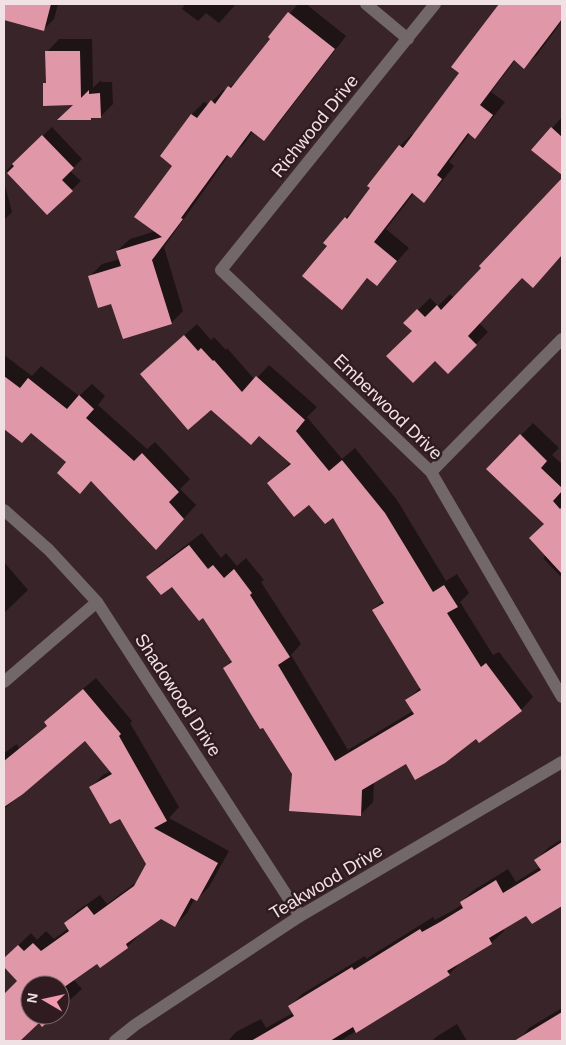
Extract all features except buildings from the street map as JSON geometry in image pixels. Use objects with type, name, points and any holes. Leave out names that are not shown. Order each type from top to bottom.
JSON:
[{"type":"street","points":[[366,4],[408,39]]},
{"type":"street","name":"Richwood Drive","points":[[221,270],[435,4]]},
{"type":"street","name":"Emberwood Drive","points":[[221,270],[431,472],[562,696]]},
{"type":"street","points":[[431,472],[562,339]]},
{"type":"street","name":"Shadowood Drive","points":[[4,510],[49,550],[97,602],[300,916]]},
{"type":"street","points":[[4,682],[97,602]]},
{"type":"street","name":"Teakwood Drive","points":[[115,1041],[135,1025],[300,916],[562,762]]}]
